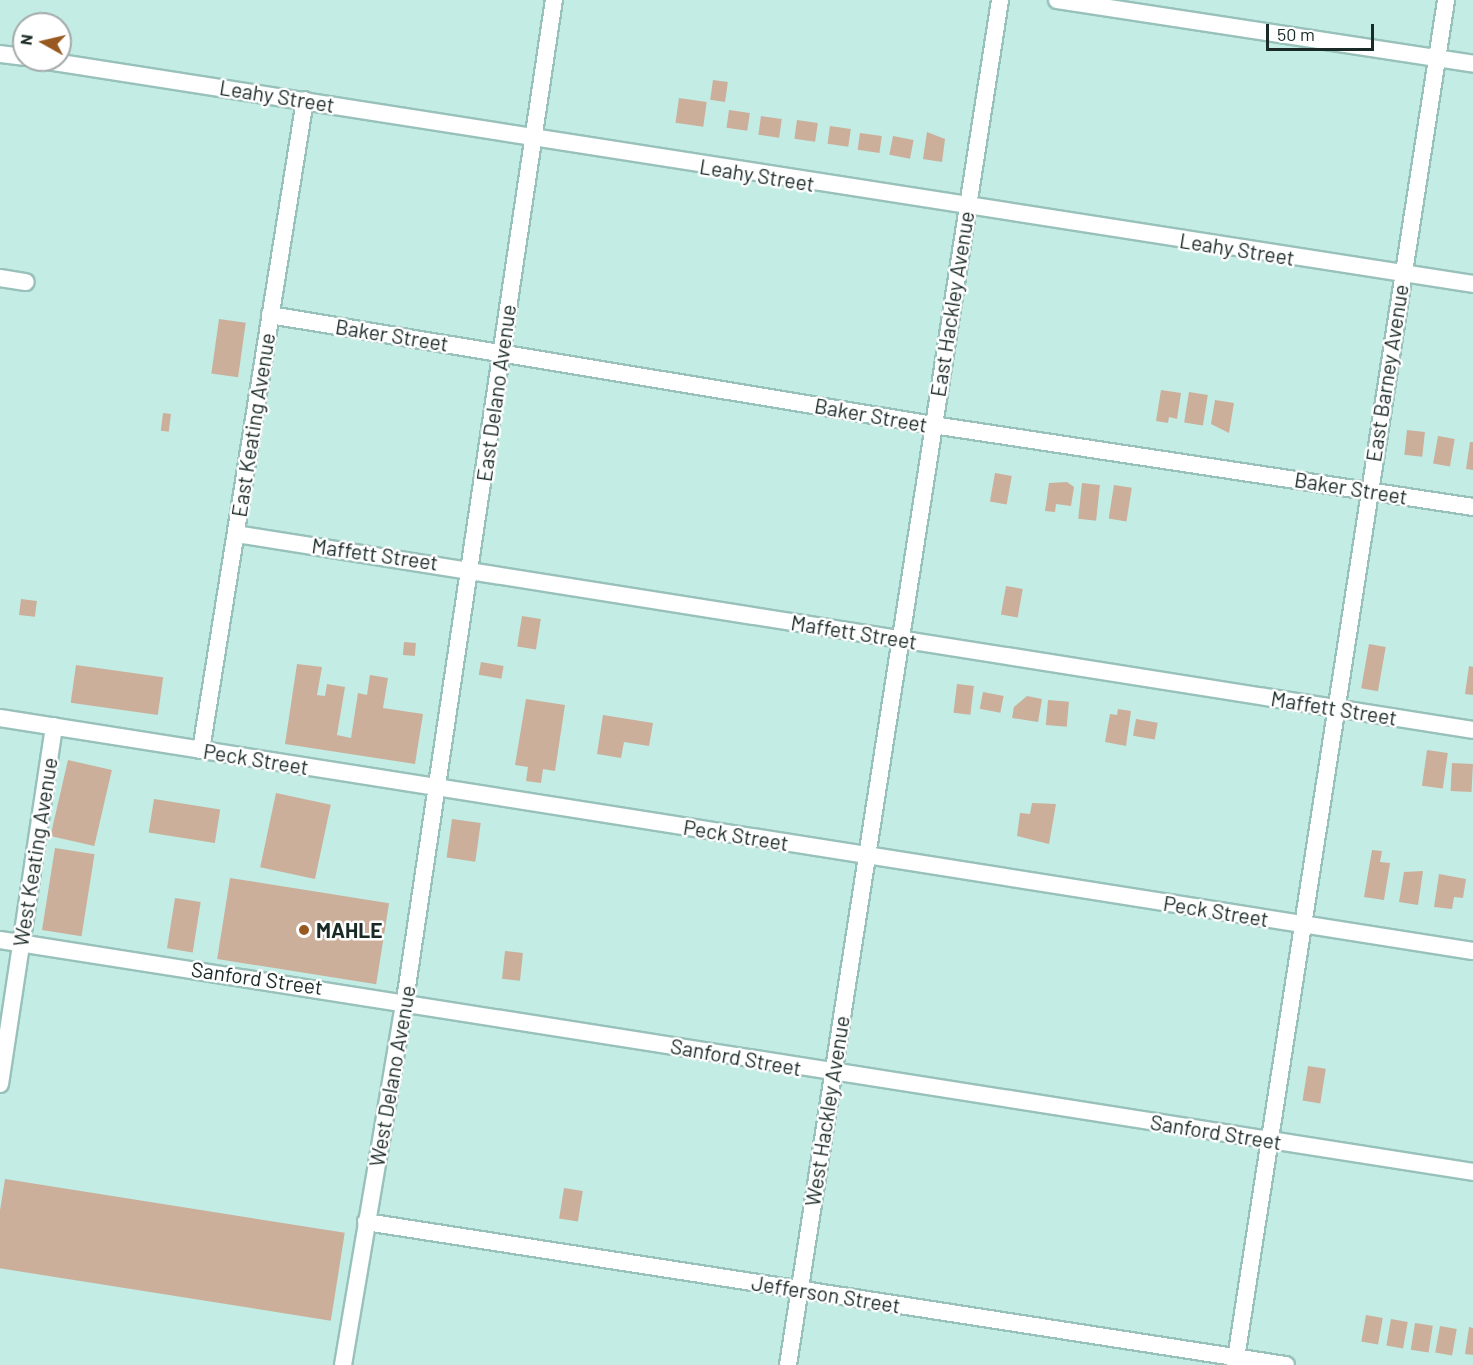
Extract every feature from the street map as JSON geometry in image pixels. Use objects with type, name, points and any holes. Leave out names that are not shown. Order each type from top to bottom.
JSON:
[{"type":"street","name":"East Delano Avenue","points":[[437,786],[554,0]]},
{"type":"street","name":"East Hackley Avenue","points":[[867,856],[1000,0]]},
{"type":"street","points":[[1057,0],[1473,64]]},
{"type":"street","name":"East Barney Avenue","points":[[1236,1362],[1368,490],[1446,0]]},
{"type":"street","name":"Leahy Street","points":[[72,65],[305,100],[966,208],[1473,284]]},
{"type":"street","name":"East Keating Avenue","points":[[201,750],[305,100]]},
{"type":"street","points":[[0,278],[26,282]]},
{"type":"street","name":"Baker Street","points":[[270,315],[933,425],[1473,507]]},
{"type":"street","name":"Maffett Street","points":[[236,534],[471,568],[901,640],[1473,730]]},
{"type":"street","name":"Peck Street","points":[[0,718],[1473,951]]},
{"type":"street","name":"West Keating Avenue","points":[[0,1084],[54,726]]},
{"type":"street","name":"West Delano Avenue","points":[[343,1365],[405,1000],[437,786]]},
{"type":"street","name":"West Hackley Avenue","points":[[788,1365],[867,856]]},
{"type":"street","name":"Sanford Street","points":[[0,940],[405,1000],[832,1073],[1473,1172]]},
{"type":"street","name":"Jefferson Street","points":[[366,1222],[1236,1362],[1286,1365]]},
{"type":"building","points":[[713,80],[728,82],[725,102],[710,100]]},
{"type":"building","points":[[679,98],[707,102],[703,127],[676,123]]},
{"type":"building","points":[[729,110],[750,113],[747,131],[726,128]]},
{"type":"building","points":[[761,116],[782,119],[779,138],[758,135]]},
{"type":"building","points":[[797,120],[818,123],[815,142],[794,139]]},
{"type":"building","points":[[830,126],[851,129],[848,147],[827,144]]},
{"type":"building","points":[[927,132],[945,139],[942,162],[923,159]]},
{"type":"building","points":[[860,133],[882,136],[879,153],[858,150]]},
{"type":"building","points":[[893,136],[914,140],[910,159],[889,155]]},
{"type":"building","points":[[219,319],[246,323],[238,377],[211,373]]},
{"type":"building","points":[[1161,390],[1181,393],[1177,419],[1169,417],[1168,423],[1156,421]]},
{"type":"building","points":[[1189,392],[1208,395],[1203,426],[1184,423]]},
{"type":"building","points":[[1215,400],[1234,403],[1229,433],[1211,424]]},
{"type":"building","points":[[163,413],[171,414],[169,432],[161,431]]},
{"type":"building","points":[[1407,430],[1425,432],[1422,457],[1404,455]]},
{"type":"building","points":[[1438,436],[1455,439],[1450,467],[1433,464]]},
{"type":"building","points":[[1470,442],[1473,442],[1473,470],[1466,469]]},
{"type":"building","points":[[995,473],[1012,476],[1007,505],[990,502]]},
{"type":"building","points":[[1067,482],[1074,487],[1071,506],[1056,504],[1055,512],[1045,511],[1049,483]]},
{"type":"building","points":[[1082,483],[1100,485],[1096,521],[1078,519]]},
{"type":"building","points":[[1114,485],[1132,488],[1126,521],[1109,519]]},
{"type":"building","points":[[1006,586],[1023,589],[1018,618],[1001,615]]},
{"type":"building","points":[[21,599],[37,601],[35,617],[19,615]]},
{"type":"building","points":[[522,616],[541,619],[536,650],[517,647]]},
{"type":"building","points":[[404,642],[416,643],[415,656],[403,655]]},
{"type":"building","points":[[1369,644],[1386,647],[1378,691],[1361,688]]},
{"type":"building","points":[[481,662],[504,666],[501,679],[479,675]]},
{"type":"building","points":[[297,664],[322,667],[317,695],[325,696],[327,684],[345,687],[337,735],[351,738],[358,693],[367,695],[370,675],[388,678],[383,708],[423,714],[415,764],[285,744]]},
{"type":"building","points":[[76,665],[163,677],[158,715],[71,703]]},
{"type":"building","points":[[1469,666],[1473,667],[1473,695],[1465,694]]},
{"type":"building","points":[[957,684],[974,686],[970,715],[953,713]]},
{"type":"building","points":[[983,692],[1004,696],[1000,713],[980,709]]},
{"type":"building","points":[[1027,696],[1042,699],[1038,722],[1012,718],[1014,707]]},
{"type":"building","points":[[526,699],[565,705],[555,771],[543,769],[541,783],[526,781],[528,767],[515,765]]},
{"type":"building","points":[[1048,700],[1069,702],[1067,727],[1046,725]]},
{"type":"building","points":[[1118,709],[1131,711],[1126,746],[1105,742],[1110,714],[1117,715]]},
{"type":"building","points":[[603,715],[653,723],[649,746],[624,742],[621,758],[597,754]]},
{"type":"building","points":[[1136,719],[1158,723],[1155,740],[1133,736]]},
{"type":"building","points":[[1427,750],[1448,753],[1443,789],[1422,786]]},
{"type":"building","points":[[68,760],[112,770],[94,846],[50,836]]},
{"type":"building","points":[[1452,763],[1473,764],[1472,792],[1451,791]]},
{"type":"building","points":[[276,793],[331,805],[315,879],[260,867]]},
{"type":"building","points":[[154,799],[220,809],[215,843],[149,833]]},
{"type":"building","points":[[1032,803],[1056,804],[1049,844],[1017,836],[1020,813],[1030,814]]},
{"type":"building","points":[[452,819],[481,823],[475,862],[447,858]]},
{"type":"building","points":[[55,848],[95,854],[82,936],[42,930]]},
{"type":"building","points":[[1372,850],[1382,851],[1380,862],[1390,863],[1384,900],[1364,897]]},
{"type":"building","points":[[1423,871],[1418,905],[1399,902],[1404,872]]},
{"type":"building","points":[[1439,874],[1466,879],[1463,898],[1454,897],[1452,909],[1434,907]]},
{"type":"building","name":"MAHLE","points":[[230,878],[389,903],[376,984],[217,959]]},
{"type":"building","points":[[175,898],[201,902],[193,952],[167,948]]},
{"type":"building","points":[[505,951],[523,953],[520,981],[502,979]]},
{"type":"building","points":[[1308,1066],[1326,1069],[1320,1103],[1303,1101]]},
{"type":"building","points":[[5,1179],[345,1233],[331,1321],[0,1268],[0,1211]]},
{"type":"building","points":[[564,1188],[583,1191],[578,1222],[559,1219]]},
{"type":"building","points":[[1366,1315],[1383,1318],[1378,1345],[1361,1342]]},
{"type":"building","points":[[1391,1319],[1408,1322],[1403,1349],[1386,1346]]},
{"type":"building","points":[[1415,1323],[1433,1326],[1429,1352],[1411,1350]]},
{"type":"building","points":[[1440,1326],[1457,1329],[1452,1356],[1435,1353]]},
{"type":"building","points":[[1469,1327],[1473,1328],[1473,1355],[1465,1354]]},
{"type":"place","name":"MAHLE","points":[[304,930]]}]
